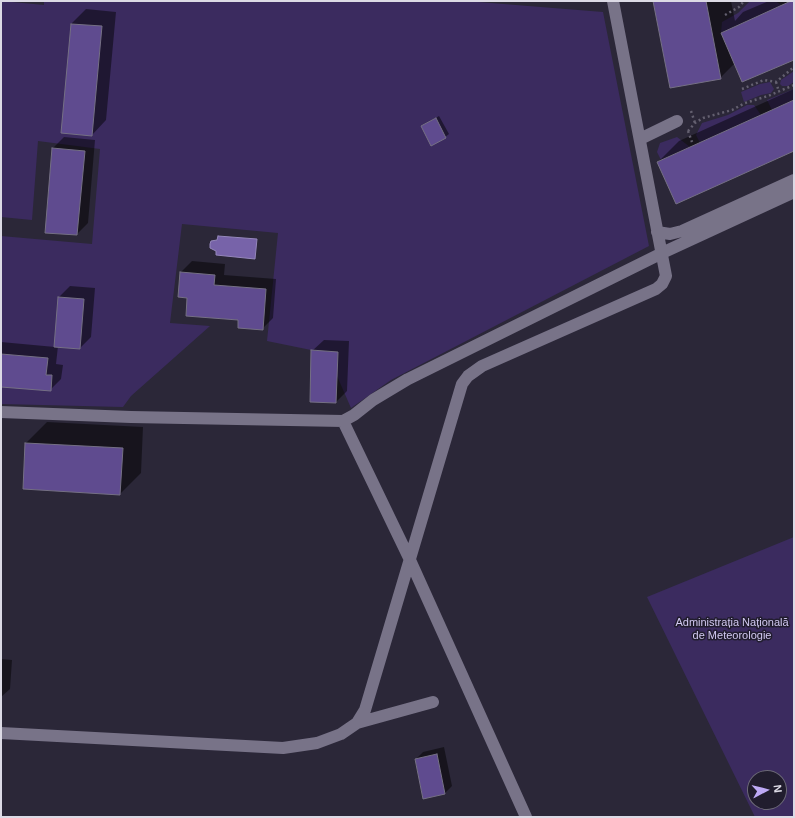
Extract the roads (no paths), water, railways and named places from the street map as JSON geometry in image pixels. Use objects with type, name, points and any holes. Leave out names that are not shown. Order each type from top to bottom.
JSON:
[{"type":"street","points":[[357,723],[365,710],[462,384],[468,376],[482,366],[656,289],[662,284],[666,276],[613,1]]},
{"type":"street","points":[[640,139],[677,120]]},
{"type":"street","points":[[657,232],[670,234],[682,230],[794,180]]},
{"type":"street","points":[[1,412],[131,417],[343,421],[354,415],[373,400],[408,379],[662,253],[794,192]]},
{"type":"street","points":[[343,421],[410,560],[526,817]]},
{"type":"street","points":[[1,732],[283,748],[317,743],[341,734],[357,723],[434,702]]},
{"type":"park label","name":"Administrația Națională de Meteorologie","points":[[732,629]]}]
